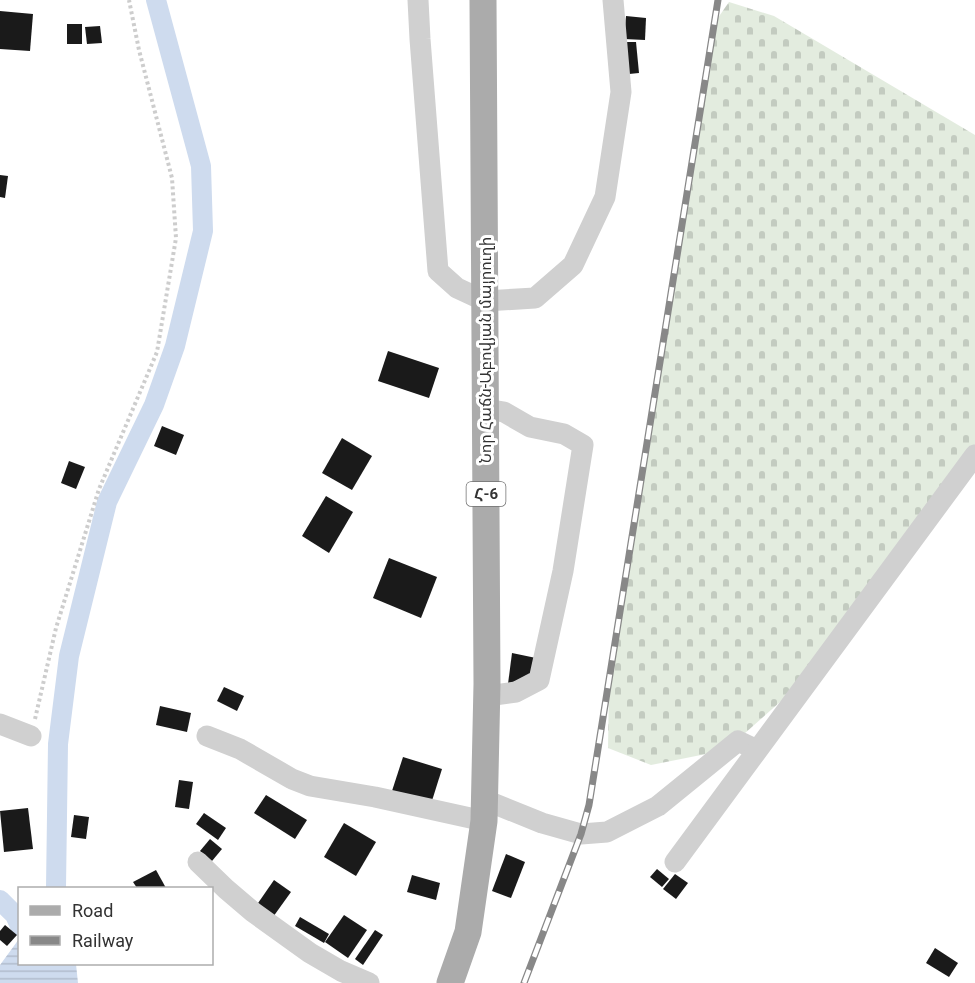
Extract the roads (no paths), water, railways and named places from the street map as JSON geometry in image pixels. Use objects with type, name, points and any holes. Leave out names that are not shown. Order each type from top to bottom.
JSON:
[{"type":"main road","name":"Նոր Հաճն-Աբովյան մայրուղի","points":[[450,983],[468,932],[484,811],[487,696],[483,0]]},
{"type":"street","points":[[418,0],[438,271],[457,288],[485,301],[535,298],[573,265],[605,197],[621,92],[613,0]]},
{"type":"street","points":[[486,409],[504,412],[530,428],[564,434],[583,445],[562,571],[539,680],[516,692],[487,696]]},
{"type":"street","points":[[675,862],[975,455]]},
{"type":"street","points":[[0,724],[31,736]]},
{"type":"street","points":[[207,736],[240,749],[310,786],[484,811],[581,834],[607,832],[658,806],[738,741],[757,750]]},
{"type":"street","points":[[198,862],[253,912],[310,953],[340,971],[369,983]]},
{"type":"water","points":[[18,940],[18,965],[76,965],[78,983],[0,983],[0,965]]},
{"type":"waterway","points":[[56,887],[58,744],[69,656],[107,502],[154,405],[175,346],[203,231],[201,166],[156,0]]},
{"type":"waterway","points":[[0,900],[15,915],[18,922]]},
{"type":"railway","points":[[524,983],[581,834],[589,805],[718,0]]}]
